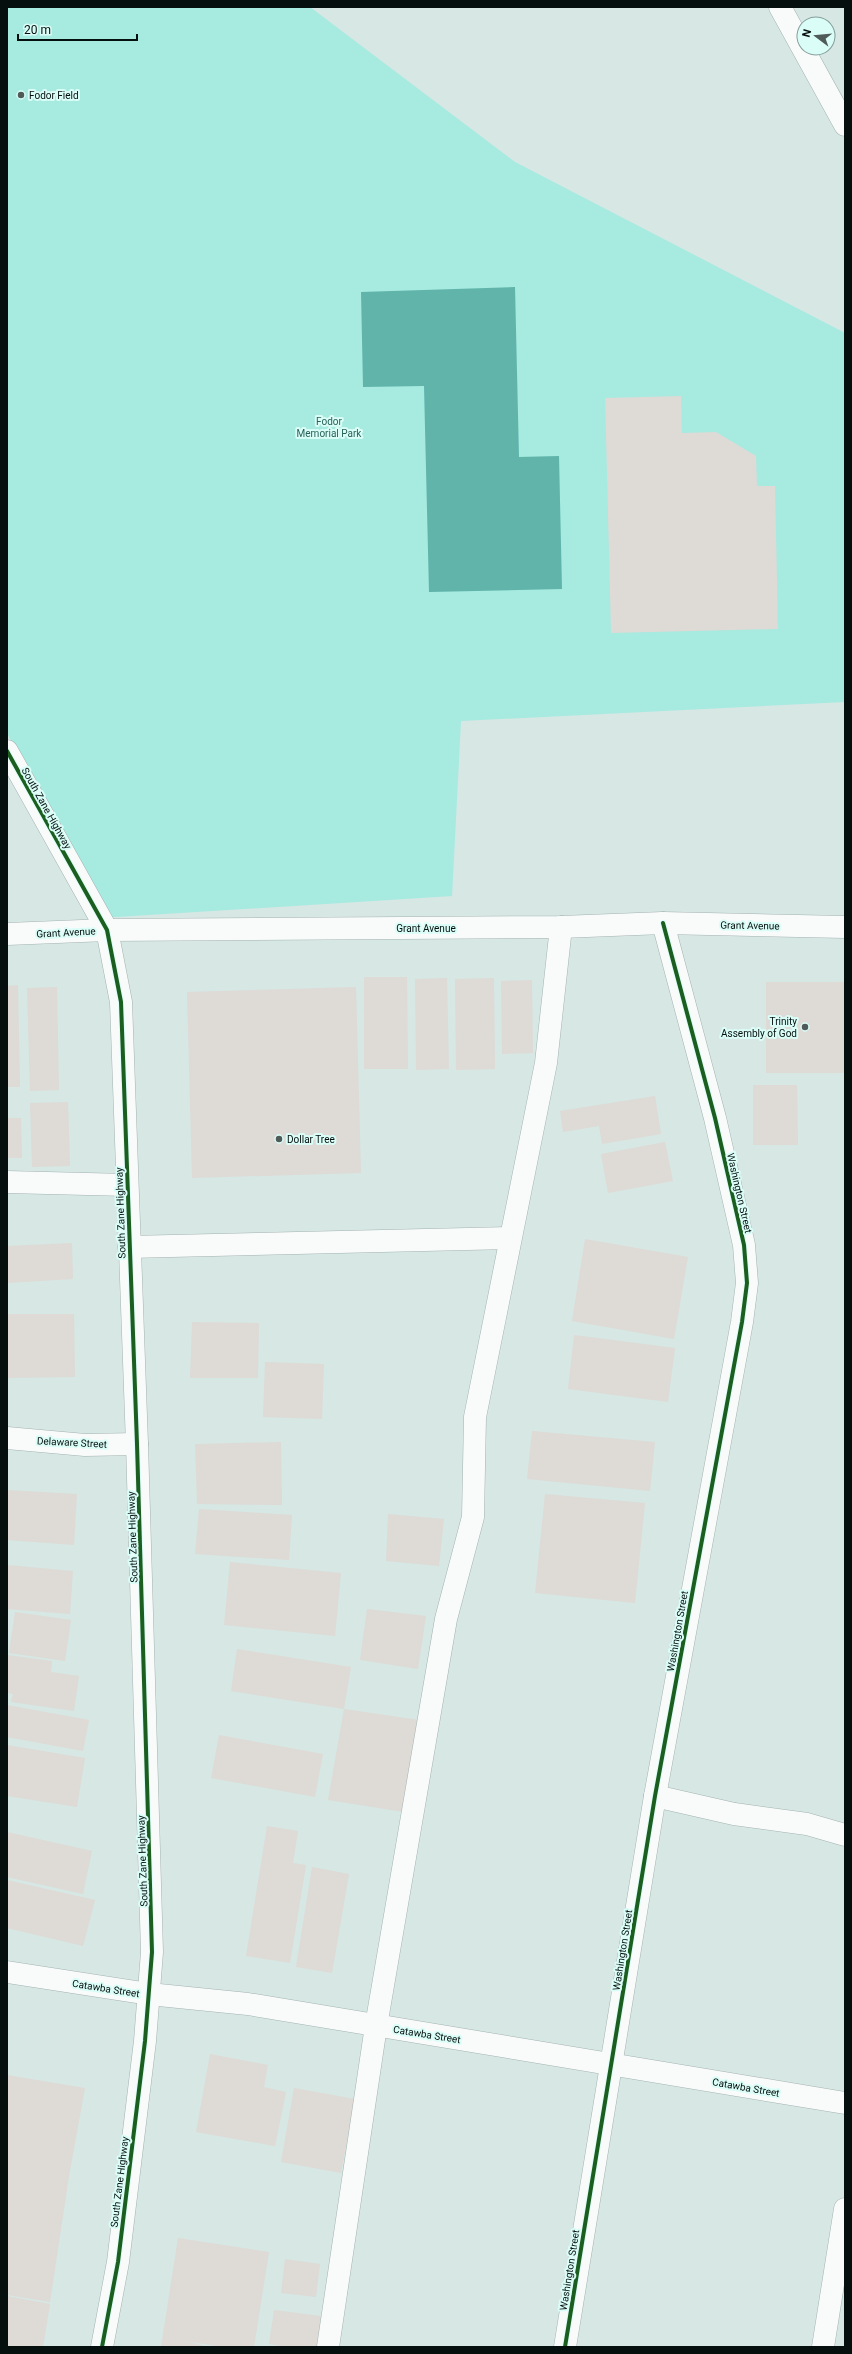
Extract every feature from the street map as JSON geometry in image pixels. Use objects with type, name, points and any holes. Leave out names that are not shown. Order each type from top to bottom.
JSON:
[{"type":"street","points":[[780,7],[845,126]]},
{"type":"street","name":"South Zane Highway","points":[[7,751],[107,930],[121,1002],[137,1444],[152,1952],[149,1994],[118,2262],[102,2347]]},
{"type":"street","name":"Grant Avenue","points":[[7,934],[107,930],[561,927],[663,923],[845,927]]},
{"type":"street","name":"Washington Street","points":[[565,2347],[655,1796],[742,1322],[747,1283],[744,1246],[715,1118],[663,923]]},
{"type":"street","points":[[328,2347],[376,2026],[446,1620],[473,1517],[475,1417],[546,1063],[561,927]]},
{"type":"street","points":[[7,1182],[127,1185]]},
{"type":"street","points":[[129,1247],[510,1238]]},
{"type":"street","name":"Delaware Street","points":[[7,1438],[85,1445],[137,1444]]},
{"type":"street","points":[[655,1796],[734,1814],[807,1824],[845,1835]]},
{"type":"street","name":"Catawba Street","points":[[7,1972],[149,1994],[248,2004],[845,2104]]},
{"type":"street","points":[[823,2347],[845,2209]]},
{"type":"green space","name":"Fodor Memorial Park","points":[[7,7],[310,7],[515,162],[845,333],[845,702],[461,721],[452,896],[100,918],[7,733]]},
{"type":"water","points":[[515,287],[519,457],[559,456],[562,589],[429,592],[424,386],[363,387],[361,292]]},
{"type":"building","points":[[681,396],[682,433],[716,432],[756,456],[757,486],[775,486],[778,629],[611,633],[605,398]]},
{"type":"building","points":[[364,977],[407,977],[408,1069],[364,1069]]},
{"type":"building","points":[[447,978],[449,1069],[416,1070],[415,979]]},
{"type":"building","points":[[494,978],[495,1069],[456,1070],[455,979]]},
{"type":"building","points":[[532,980],[533,1053],[502,1054],[501,981]]},
{"type":"building","name":"Trinity Assembly of God","points":[[766,982],[845,982],[845,1073],[766,1073]]},
{"type":"building","points":[[18,985],[20,1087],[7,1087],[7,986]]},
{"type":"building","points":[[57,987],[59,1090],[30,1091],[27,988]]},
{"type":"building","points":[[356,987],[361,1173],[192,1178],[187,992]]},
{"type":"building","points":[[753,1085],[797,1085],[798,1145],[753,1145]]},
{"type":"building","points":[[655,1096],[661,1134],[602,1144],[599,1126],[563,1132],[560,1111]]},
{"type":"building","points":[[68,1102],[70,1166],[32,1167],[30,1103]]},
{"type":"building","points":[[7,1118],[21,1118],[22,1158],[7,1158]]},
{"type":"building","points":[[665,1142],[673,1181],[608,1193],[601,1154]]},
{"type":"building","points":[[585,1239],[688,1257],[674,1339],[572,1321]]},
{"type":"building","points":[[72,1243],[73,1279],[7,1283],[7,1246]]},
{"type":"building","points":[[7,1314],[74,1314],[75,1377],[7,1378]]},
{"type":"building","points":[[192,1322],[259,1323],[258,1378],[190,1378]]},
{"type":"building","points":[[574,1335],[675,1348],[668,1402],[568,1389]]},
{"type":"building","points":[[265,1362],[324,1364],[322,1419],[263,1417]]},
{"type":"building","points":[[532,1431],[655,1442],[650,1491],[527,1479]]},
{"type":"building","points":[[281,1442],[282,1505],[197,1504],[195,1444]]},
{"type":"building","points":[[7,1490],[77,1494],[74,1545],[7,1540]]},
{"type":"building","points":[[545,1494],[645,1503],[635,1603],[535,1593]]},
{"type":"building","points":[[199,1509],[292,1515],[289,1560],[195,1554]]},
{"type":"building","points":[[388,1514],[444,1519],[439,1566],[386,1561]]},
{"type":"building","points":[[230,1562],[341,1573],[335,1636],[224,1625]]},
{"type":"building","points":[[7,1565],[73,1571],[70,1614],[7,1609]]},
{"type":"building","points":[[367,1609],[426,1616],[418,1669],[360,1660]]},
{"type":"building","points":[[15,1612],[71,1620],[65,1661],[9,1653]]},
{"type":"building","points":[[237,1649],[351,1667],[344,1709],[231,1691]]},
{"type":"building","points":[[7,1655],[52,1661],[51,1672],[79,1676],[74,1711],[11,1702],[13,1694],[7,1693]]},
{"type":"building","points":[[7,1705],[89,1720],[83,1751],[7,1737]]},
{"type":"building","points":[[344,1709],[419,1720],[404,1812],[328,1800]]},
{"type":"building","points":[[219,1735],[323,1754],[315,1797],[211,1778]]},
{"type":"building","points":[[7,1745],[85,1758],[77,1807],[7,1796]]},
{"type":"building","points":[[267,1826],[298,1831],[293,1863],[306,1865],[290,1963],[246,1956]]},
{"type":"building","points":[[7,1832],[92,1851],[83,1894],[7,1877]]},
{"type":"building","points":[[312,1867],[349,1874],[332,1973],[296,1967]]},
{"type":"building","points":[[7,1880],[95,1900],[83,1946],[7,1928]]},
{"type":"building","points":[[210,2054],[268,2065],[264,2087],[286,2092],[275,2146],[196,2132]]},
{"type":"building","points":[[7,2075],[85,2088],[69,2176],[50,2302],[7,2295]]},
{"type":"building","points":[[294,2088],[355,2099],[341,2173],[281,2162]]},
{"type":"building","points":[[178,2238],[269,2252],[254,2347],[223,2347],[184,2341],[210,2347],[161,2347]]},
{"type":"building","points":[[285,2259],[320,2264],[316,2297],[281,2293]]},
{"type":"building","points":[[7,2296],[50,2304],[43,2347],[7,2347]]},
{"type":"building","points":[[274,2310],[321,2316],[317,2347],[287,2347],[269,2344]]},
{"type":"cycle path","points":[[7,751],[107,930],[121,1002],[137,1444],[152,1952],[145,2041],[118,2262],[102,2347]]},
{"type":"cycle path","points":[[565,2347],[655,1796],[742,1322],[747,1283],[744,1245],[715,1118],[663,923]]},
{"type":"place","name":"Fodor Field","points":[[21,95]]},
{"type":"place","name":"Trinity Assembly of God","points":[[805,1027]]},
{"type":"place","name":"Dollar Tree","points":[[279,1139]]}]
